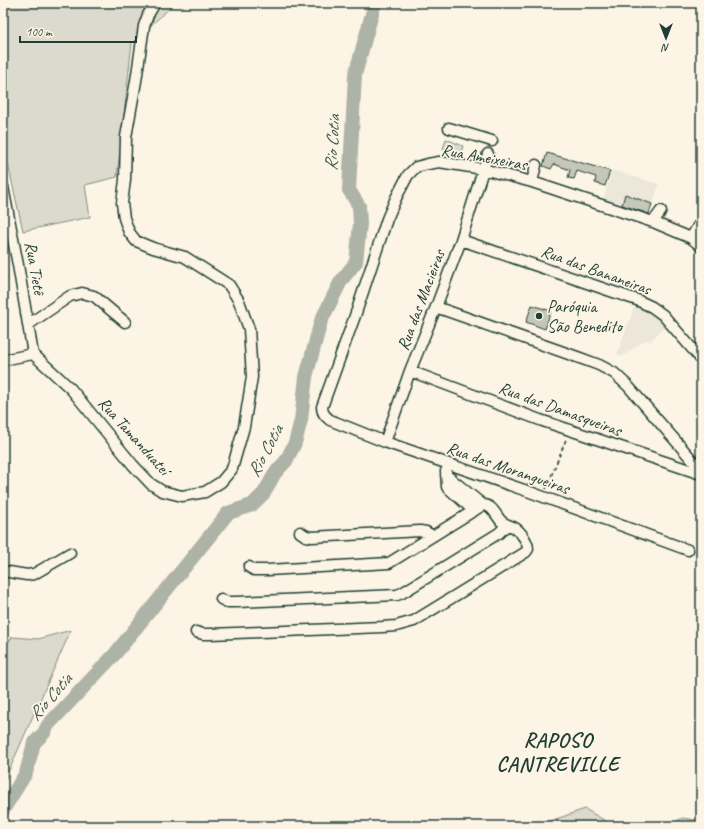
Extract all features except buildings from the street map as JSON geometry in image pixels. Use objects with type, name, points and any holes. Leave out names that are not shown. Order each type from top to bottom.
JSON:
[{"type":"street","name":"Rua Tamanduateí","points":[[33,354],[71,389],[133,465],[151,484],[162,492],[182,496],[205,492],[221,482],[232,469],[244,427],[252,377],[249,329],[239,301],[229,285],[185,257],[153,248],[136,241],[129,232],[124,218],[122,203],[126,136],[144,26],[148,14],[155,3]]},
{"type":"street","points":[[449,128],[492,141]]},
{"type":"street","name":"Rua das Macieiras","points":[[385,442],[410,371],[461,240],[488,154]]},
{"type":"street","name":"Rua Ameixeiras","points":[[322,411],[323,400],[356,314],[387,219],[408,175],[416,167],[439,162],[483,169],[532,182],[652,222],[691,238],[701,246]]},
{"type":"street","points":[[532,182],[536,165]]},
{"type":"street","name":"Rua Tietê","points":[[3,188],[29,324],[33,354]]},
{"type":"street","points":[[652,222],[661,210]]},
{"type":"street","points":[[691,238],[698,226]]},
{"type":"street","name":"Rua das Bananeiras","points":[[461,240],[637,300],[652,307],[663,315],[701,359]]},
{"type":"street","points":[[29,324],[70,296],[82,292],[94,296],[125,322]]},
{"type":"street","points":[[436,307],[599,365],[614,374],[628,386],[701,470]]},
{"type":"street","points":[[3,360],[33,354]]},
{"type":"street","name":"Rua das Damasqueiras","points":[[410,371],[569,430],[701,474]]},
{"type":"street","name":"Rua das Morangueiras","points":[[322,411],[330,420],[385,442],[544,497],[688,550]]},
{"type":"street","points":[[445,462],[446,475],[464,495],[474,511]]},
{"type":"street","points":[[196,632],[210,634],[382,627],[406,624],[424,615],[526,552],[528,549],[528,546],[518,531],[501,521],[490,507],[464,495]]},
{"type":"street","points":[[249,567],[254,570],[261,570],[382,564],[396,560],[483,505]]},
{"type":"street","points":[[221,599],[227,602],[236,602],[397,595],[499,533],[507,525]]},
{"type":"street","points":[[300,532],[306,536],[312,537],[420,531],[426,532],[433,536]]},
{"type":"street","points":[[3,570],[27,575],[34,574],[70,553]]},
{"type":"path","points":[[544,497],[569,430]]},
{"type":"shaded area","points":[[3,3],[175,3],[132,43],[117,177],[85,185],[90,217],[23,231],[3,142]]},
{"type":"shaded area","points":[[446,139],[463,146],[460,155],[443,149]]},
{"type":"shaded area","points":[[612,170],[659,184],[649,217],[603,201]]},
{"type":"shaded area","points":[[635,305],[652,311],[667,325],[650,341],[645,340],[622,357],[617,354]]},
{"type":"shaded area","points":[[71,630],[3,784],[3,650],[12,637],[38,639]]},
{"type":"shaded area","points":[[585,809],[614,826],[529,826],[553,820]]},
{"type":"shaded area","points":[[682,818],[701,821],[701,826],[669,826]]},
{"type":"waterway","name":"Rio Cotia","points":[[3,810],[26,773],[34,743],[44,733],[48,725],[115,654],[228,513],[252,505],[264,493],[275,473],[286,461],[295,443],[301,420],[306,377],[321,321],[341,281],[356,262],[360,224],[359,206],[349,190],[355,75],[375,3]]},
{"type":"place","name":"Paróquia São Benedito","points":[[539,316]]},
{"type":"district","name":"RAPOSO CANTREVILLE","points":[[558,752]]}]
